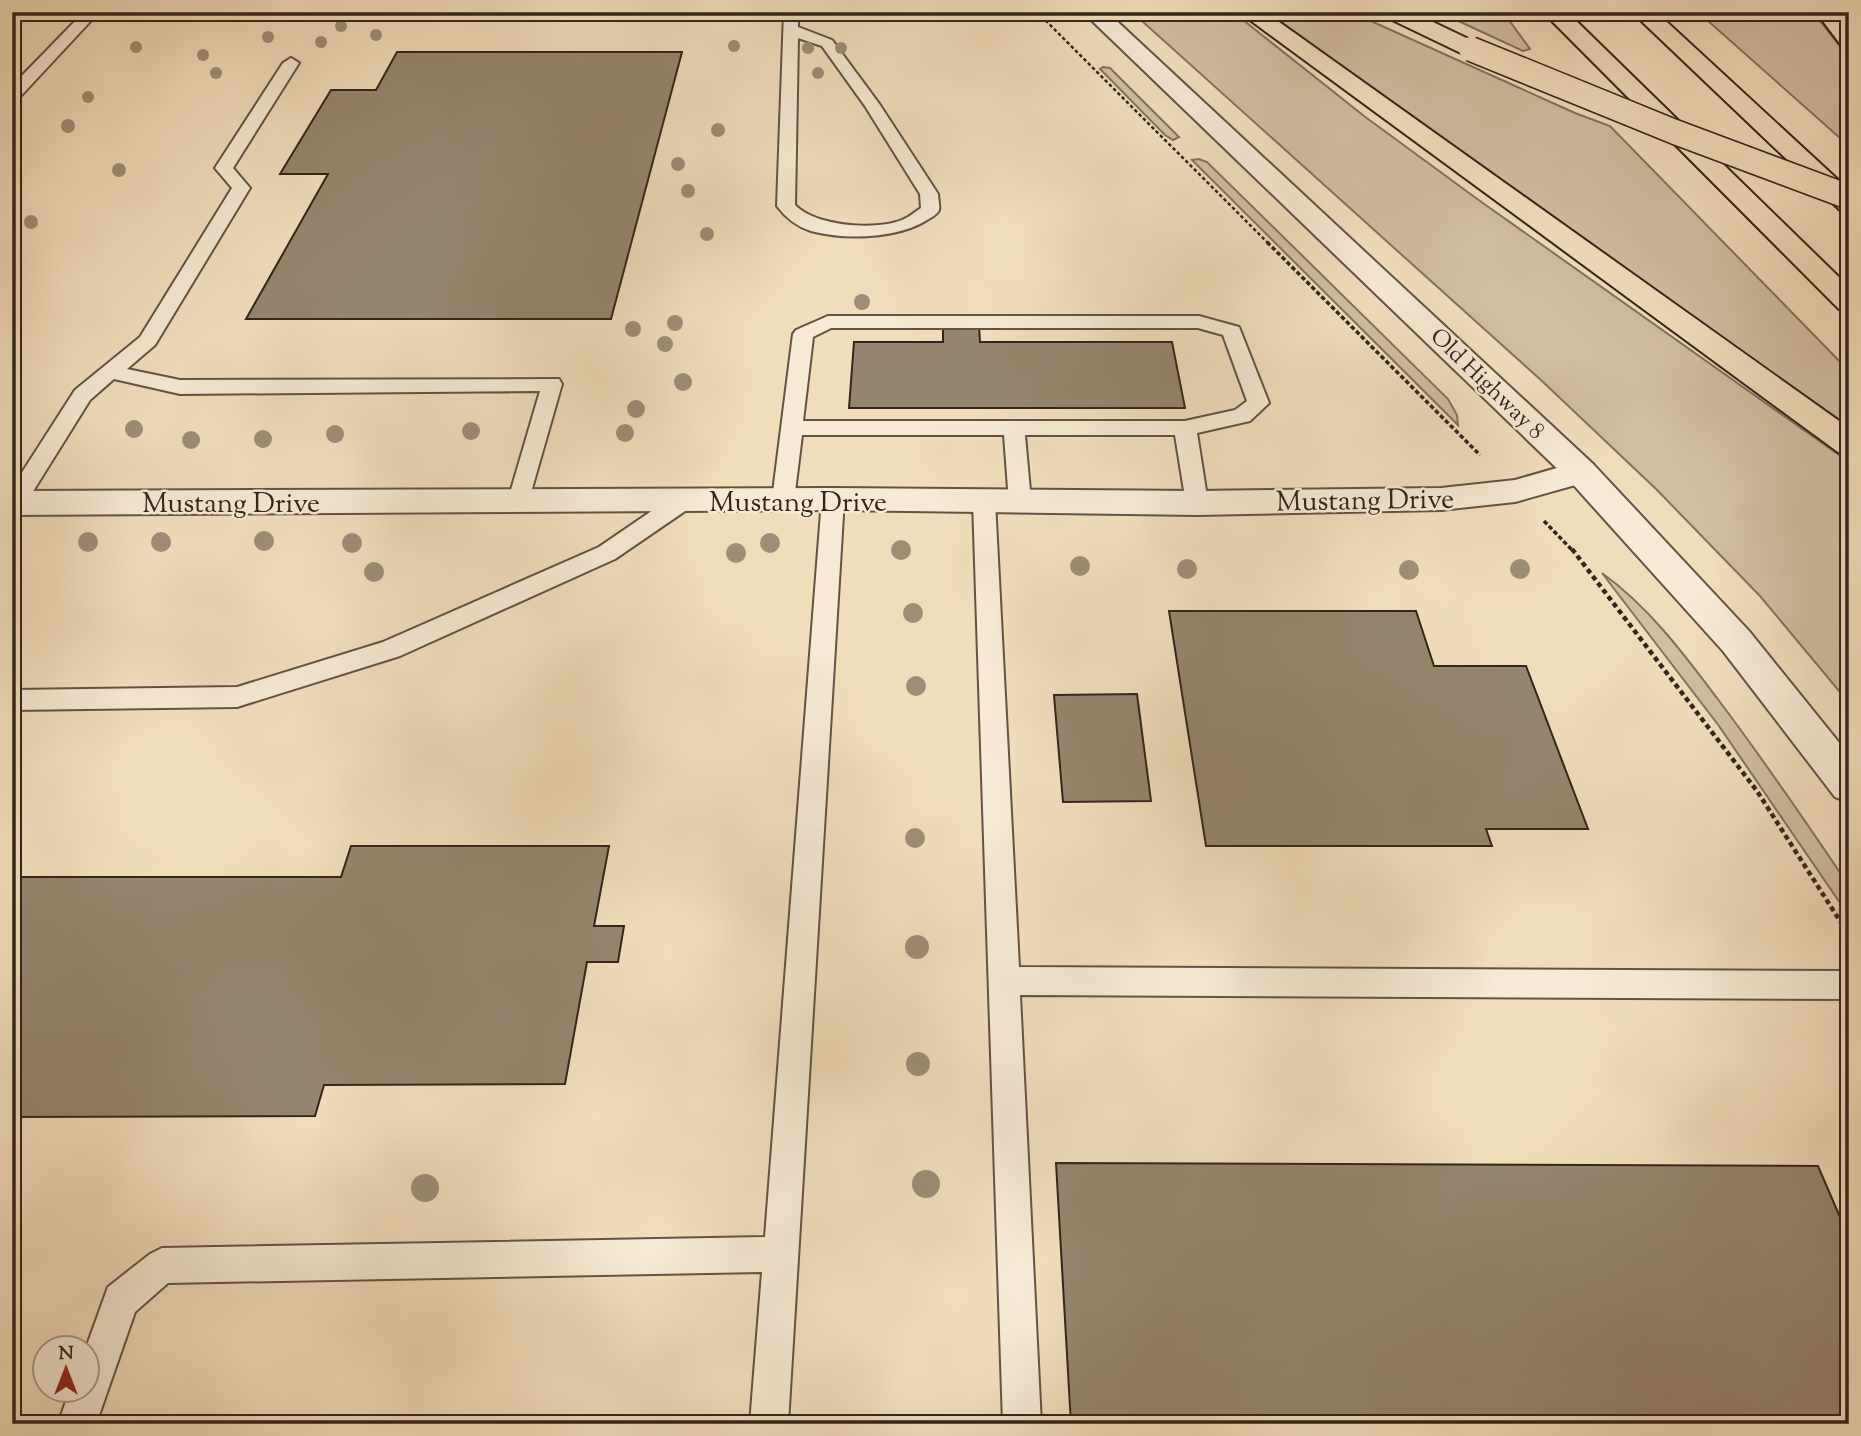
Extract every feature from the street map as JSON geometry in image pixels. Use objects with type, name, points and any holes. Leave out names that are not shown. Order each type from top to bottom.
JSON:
[{"type":"highway","points":[[1250,12],[1849,444]]},
{"type":"highway","points":[[1394,12],[1471,49],[1675,132],[1849,197]]},
{"type":"highway","points":[[1554,12],[1849,303]]},
{"type":"highway","points":[[1643,12],[1849,204]]},
{"type":"highway","points":[[1827,12],[1849,40]]},
{"type":"street","name":"Old Highway 8","points":[[1094,12],[1581,472],[1736,641],[1849,785]]},
{"type":"street","name":"Mustang Drive","points":[[13,503],[833,499],[1197,503],[1441,499],[1515,491],[1581,472]]},
{"type":"lane","points":[[12,96],[92,12]]},
{"type":"lane","points":[[791,21],[827,43],[872,105],[929,194],[930,210],[907,225],[870,231],[815,226],[797,218],[786,206],[791,21]]},
{"type":"lane","points":[[13,503],[82,395],[148,341],[241,188],[224,168],[291,63]]},
{"type":"lane","points":[[783,500],[791,428],[803,334],[828,322],[1199,322],[1232,331],[1258,403],[1242,416],[1185,428],[791,428]]},
{"type":"lane","points":[[110,372],[180,387],[552,384],[519,500]]},
{"type":"lane","points":[[1014,428],[1020,502]]},
{"type":"lane","points":[[1185,428],[1197,503]]},
{"type":"lane","points":[[769,1424],[833,499]]},
{"type":"lane","points":[[12,700],[237,697],[391,649],[607,553],[683,501]]},
{"type":"lane","points":[[984,501],[1022,1424]]},
{"type":"lane","points":[[1004,981],[1849,985]]},
{"type":"lane","points":[[76,1424],[121,1300],[162,1266],[782,1254]]},
{"type":"path","points":[[1037,12],[1462,437]]},
{"type":"path","points":[[1578,557],[1757,791],[1849,935]]},
{"type":"shaded area","points":[[1132,12],[1233,12],[1364,116],[1480,201],[1849,462],[1849,703],[1760,596],[1656,489],[1542,381]]},
{"type":"shaded area","points":[[1268,12],[1351,12],[1575,113],[1610,126],[1849,371],[1849,427],[1410,120]]},
{"type":"shaded area","points":[[1439,12],[1503,12],[1530,49],[1523,51]]},
{"type":"shaded area","points":[[1698,12],[1813,12],[1849,58],[1849,146]]},
{"type":"shaded area","points":[[1110,68],[1179,137],[1173,140],[1165,135],[1100,69]]},
{"type":"shaded area","points":[[1192,160],[1207,162],[1448,399],[1457,415],[1458,425]]},
{"type":"shaded area","points":[[1602,573],[1619,586],[1664,631],[1751,744],[1849,886],[1849,916],[1719,726]]},
{"type":"building","points":[[397,52],[682,52],[611,319],[246,319],[328,174],[280,174],[331,90],[376,90]]},
{"type":"building","points":[[943,325],[979,325],[980,342],[1172,342],[1185,408],[849,408],[854,342],[943,342]]},
{"type":"building","points":[[1169,611],[1416,611],[1434,666],[1526,666],[1588,829],[1486,829],[1492,846],[1206,846]]},
{"type":"building","points":[[1137,694],[1151,801],[1063,802],[1054,695]]},
{"type":"building","points":[[351,846],[609,846],[594,926],[624,926],[618,962],[587,962],[565,1084],[324,1085],[315,1116],[12,1117],[12,877],[341,877]]},
{"type":"building","points":[[1056,1163],[1818,1166],[1849,1238],[1849,1424],[1071,1424]]}]
